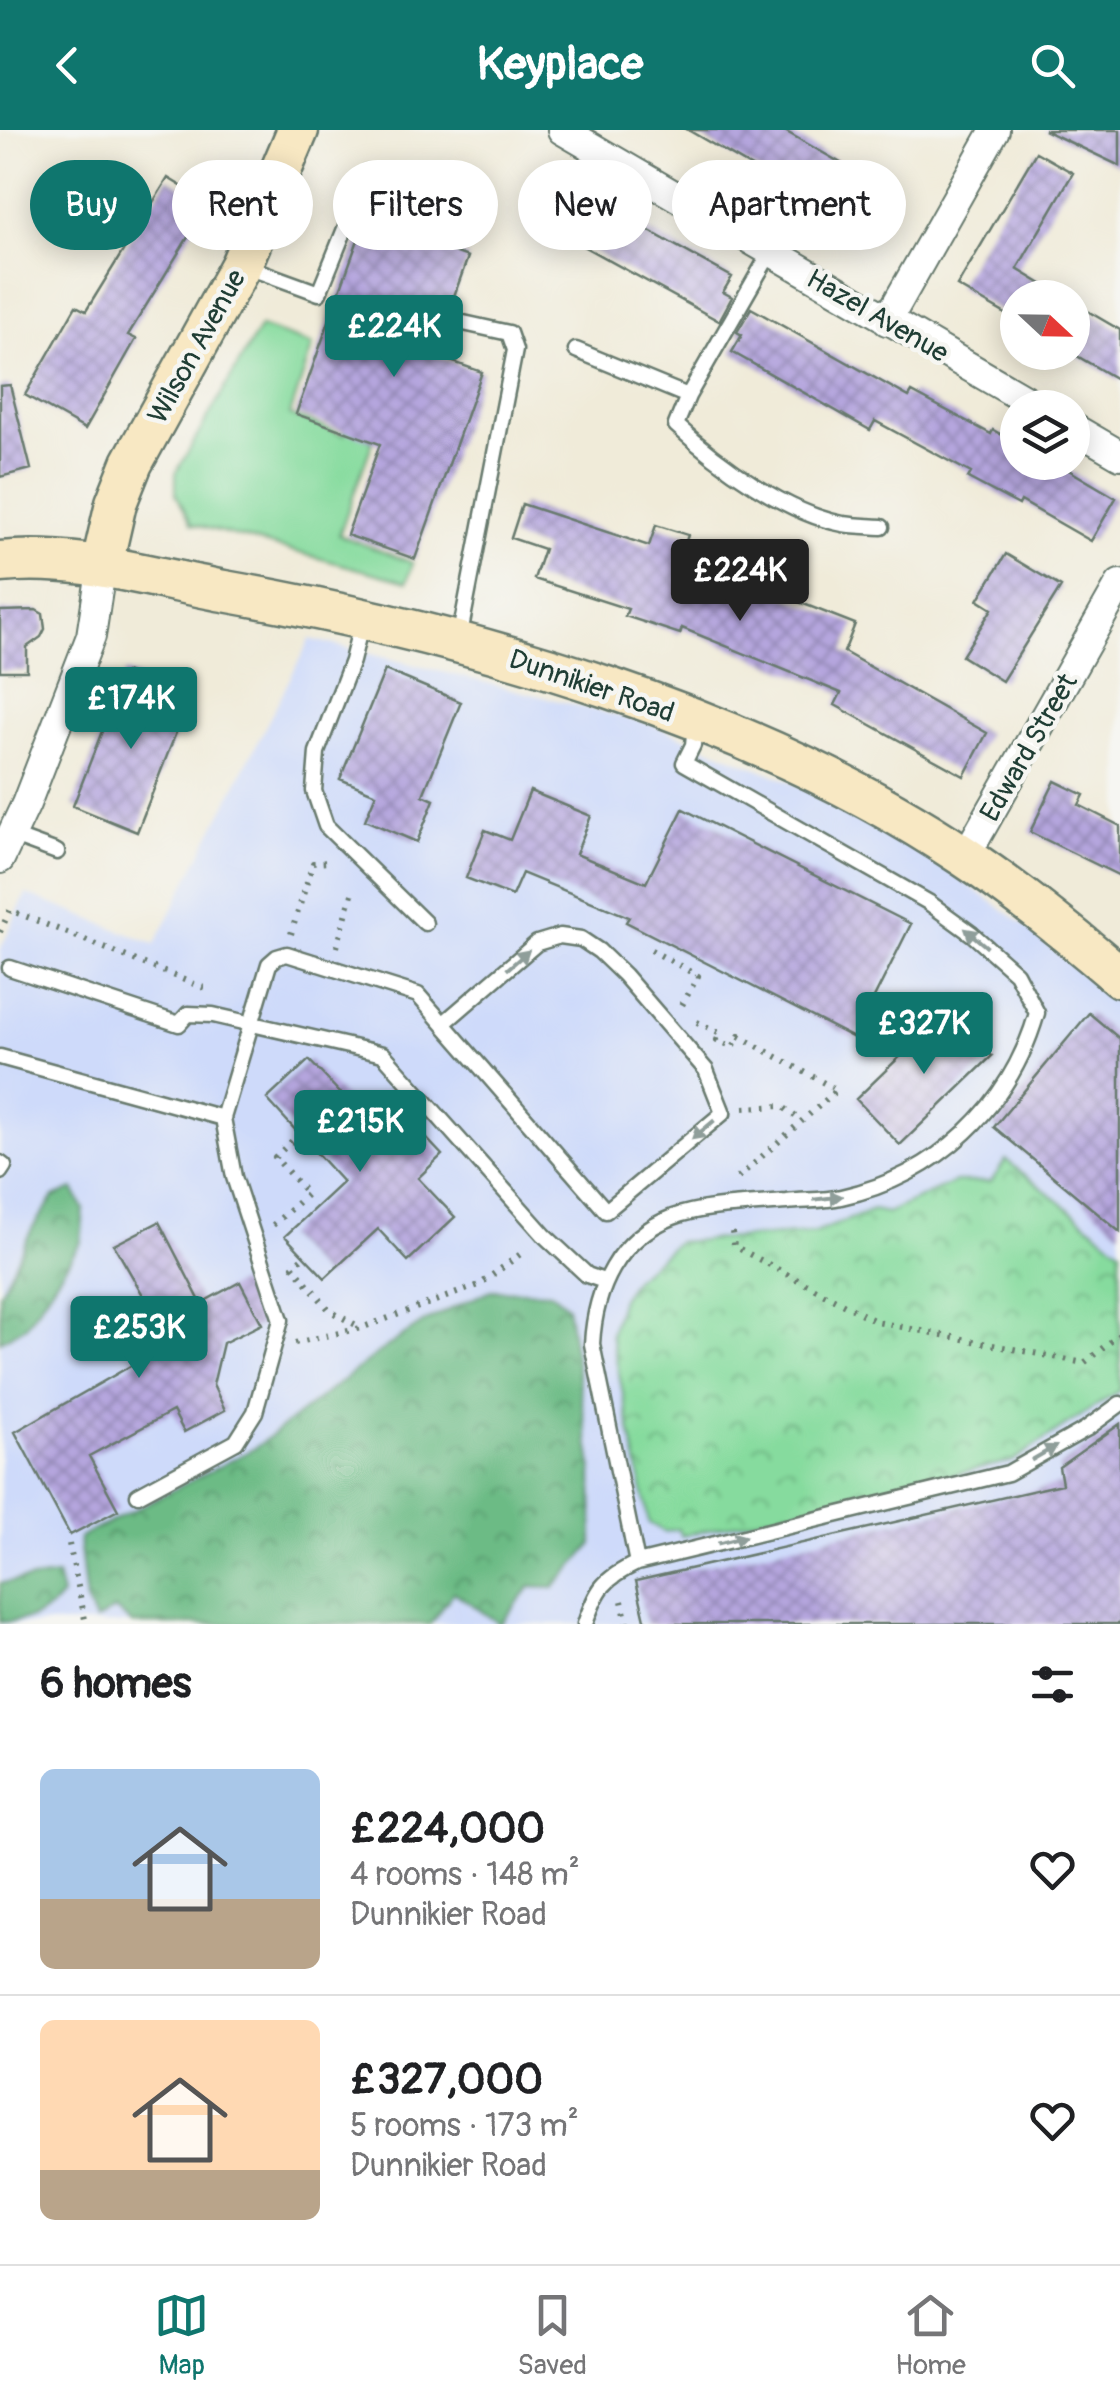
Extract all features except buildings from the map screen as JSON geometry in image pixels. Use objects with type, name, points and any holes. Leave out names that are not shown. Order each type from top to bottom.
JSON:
[{"type":"street","name":"Wilson Avenue","points":[[102,564],[116,503],[132,464],[242,265],[298,130]]},
{"type":"street","name":"Hazel Avenue","points":[[562,130],[1009,390]]},
{"type":"street","points":[[887,320],[987,133]]},
{"type":"street","points":[[1090,437],[1120,454]]},
{"type":"street","name":"Dunnikier Road","points":[[0,562],[102,564],[362,619],[562,672],[695,720],[821,775],[966,857],[1120,977]]},
{"type":"street","points":[[6,847],[91,636],[102,564]]},
{"type":"street","name":"Edward Street","points":[[966,857],[1120,584]]},
{"type":"lane","points":[[242,265],[319,293],[336,250]]},
{"type":"lane","points":[[770,253],[688,396],[676,425],[704,452],[794,508],[840,524],[882,527]]},
{"type":"lane","points":[[459,322],[509,333],[516,350],[459,642]]},
{"type":"lane","points":[[576,350],[688,396]]},
{"type":"lane","points":[[362,619],[352,661],[317,752],[314,792],[326,826],[426,923]]},
{"type":"lane","points":[[637,1563],[592,1344],[594,1315],[604,1281],[639,1236],[674,1216],[840,1198],[894,1180],[949,1148],[992,1107],[1027,1049],[1037,1013],[1016,973],[928,902],[684,763],[693,745],[695,720]]},
{"type":"lane","points":[[6,847],[57,852]]},
{"type":"lane","points":[[138,1495],[236,1442],[256,1412],[281,1320],[234,1177],[223,1118],[269,964],[277,956],[287,954],[418,995],[606,1211],[723,1113],[706,1070],[624,975],[599,950],[581,939],[560,936],[537,943],[444,1024]]},
{"type":"lane","points":[[10,968],[179,1024],[196,1012],[383,1054],[545,1236],[587,1276],[604,1281]]},
{"type":"lane","points":[[0,1057],[223,1118]]},
{"type":"lane","points":[[0,1163],[4,1166],[0,1172]]},
{"type":"lane","points":[[585,1624],[596,1592],[614,1574],[637,1563],[1008,1473],[1120,1404]]},
{"type":"path","points":[[283,932],[291,934],[312,863],[336,862]]},
{"type":"path","points":[[331,968],[354,884],[348,874]]},
{"type":"path","points":[[0,932],[10,910],[206,989]]},
{"type":"path","points":[[651,950],[698,976],[678,1013]]},
{"type":"path","points":[[692,1020],[720,1033],[717,1040],[733,1047],[739,1036],[837,1090],[729,1186]]},
{"type":"path","points":[[723,1113],[752,1106],[782,1106],[801,1121]]},
{"type":"path","points":[[264,1234],[306,1194],[275,1157],[296,1137]]},
{"type":"path","points":[[732,1232],[734,1246],[878,1322],[1084,1363],[1120,1334]]},
{"type":"path","points":[[274,1340],[302,1344],[361,1328],[479,1285],[531,1246]]},
{"type":"path","points":[[301,1259],[293,1266],[330,1311],[361,1328]]},
{"type":"path","points":[[68,1544],[86,1624]]},
{"type":"shaded area","points":[[310,639],[651,724],[871,815],[1034,932],[1120,1007],[1120,1624],[0,1624],[0,950],[26,894],[155,944]]},
{"type":"green space","points":[[260,327],[313,345],[290,415],[344,435],[360,392],[387,402],[339,535],[413,563],[407,582],[192,524],[176,494],[176,473]]},
{"type":"green space","points":[[1006,1160],[1120,1249],[1120,1390],[1012,1461],[681,1536],[678,1529],[665,1532],[649,1523],[611,1334],[621,1298],[635,1278],[677,1242],[815,1233],[873,1210],[887,1213],[955,1182],[991,1182]]},
{"type":"green space","points":[[73,1189],[84,1209],[81,1242],[26,1326],[0,1341],[0,1293],[33,1227],[54,1197]]},
{"type":"green space","points":[[491,1290],[550,1292],[567,1306],[592,1466],[593,1544],[554,1588],[530,1587],[500,1624],[454,1592],[430,1624],[132,1624],[115,1609],[95,1621],[86,1601],[79,1538],[255,1448],[385,1348],[426,1321]]},
{"type":"green space","points":[[57,1576],[62,1595],[49,1609],[27,1619],[0,1622],[0,1583]]}]
